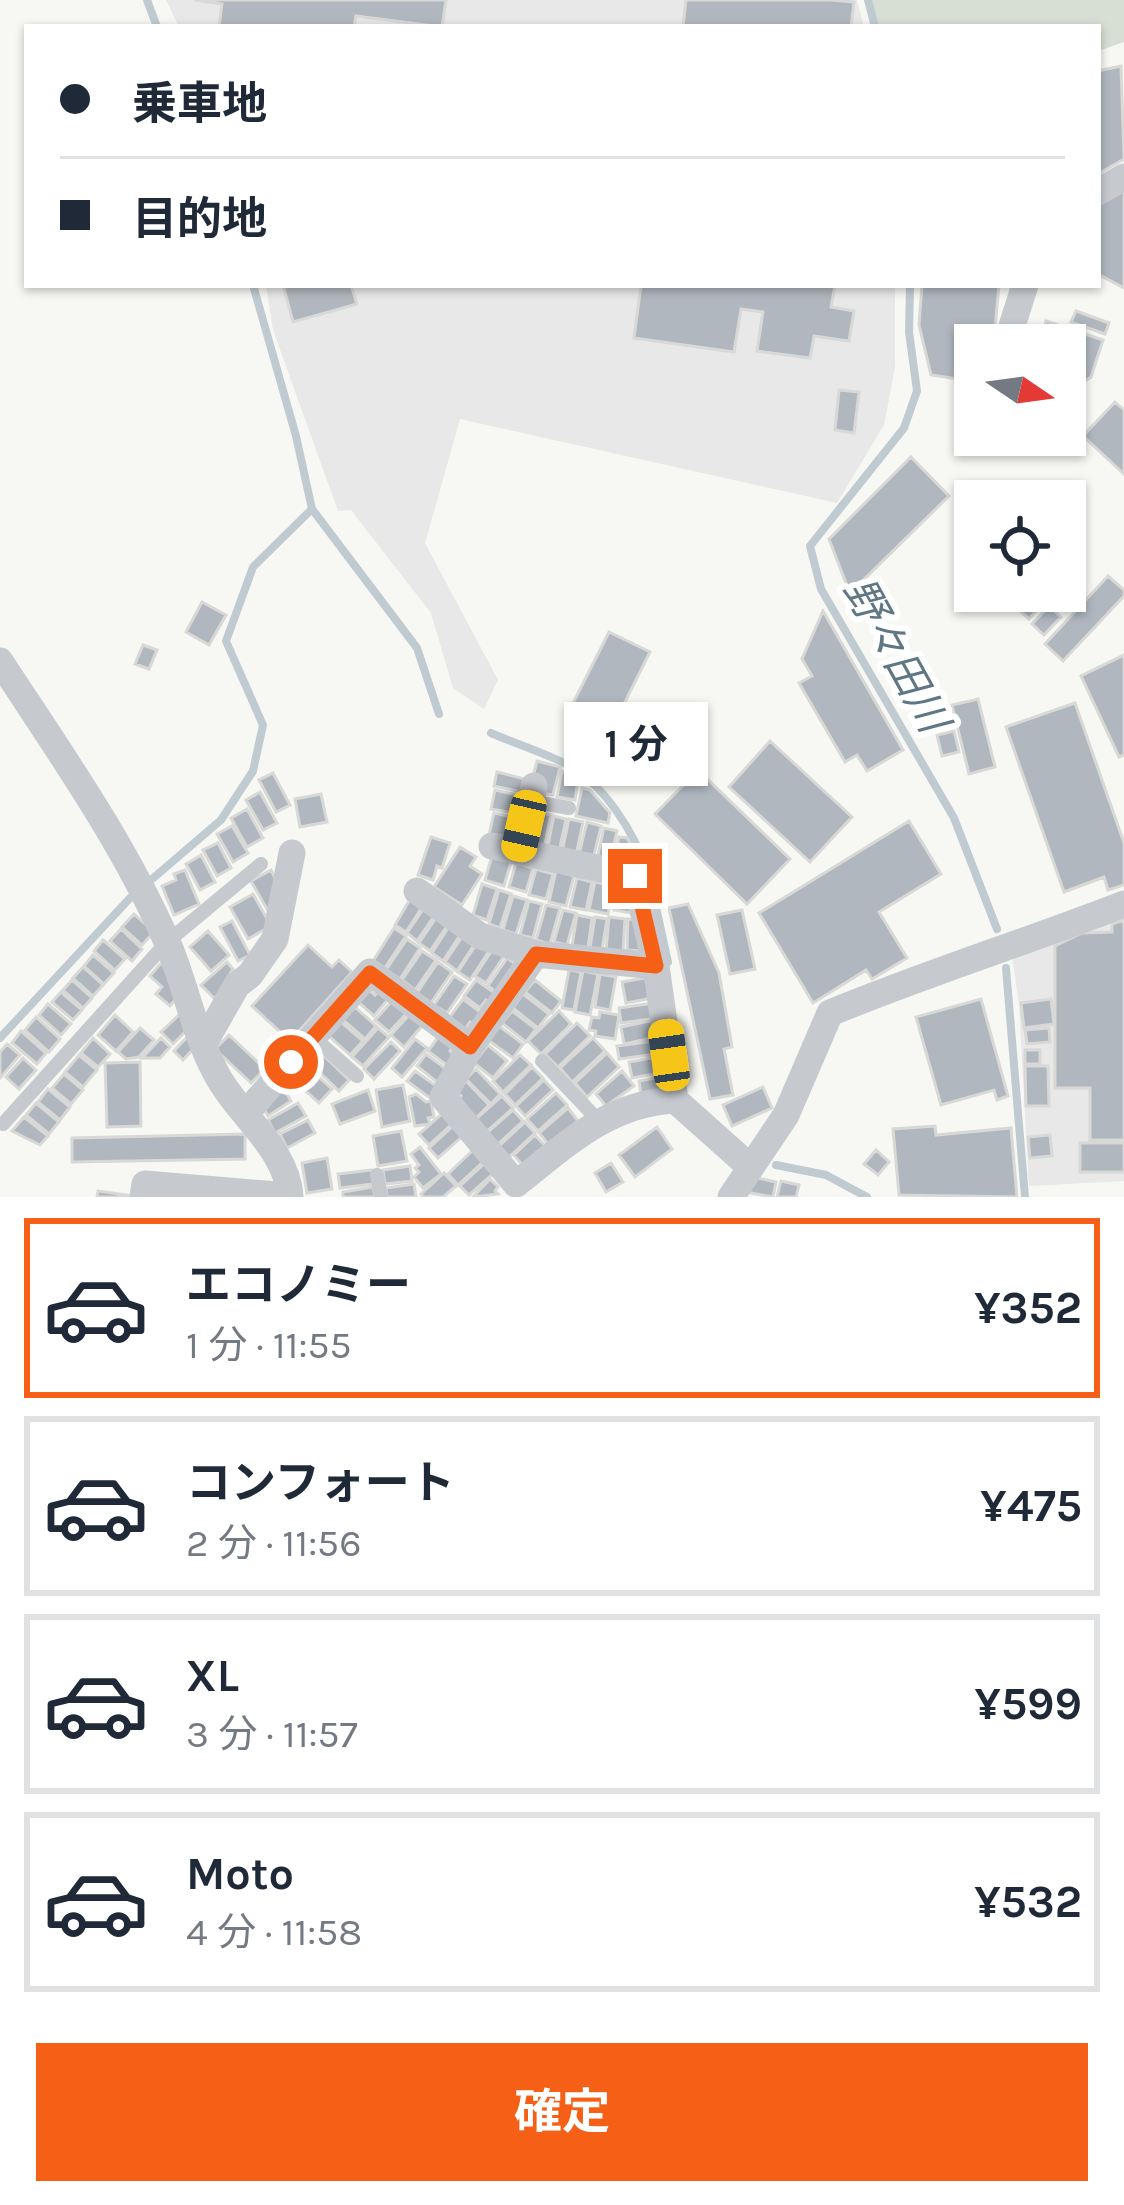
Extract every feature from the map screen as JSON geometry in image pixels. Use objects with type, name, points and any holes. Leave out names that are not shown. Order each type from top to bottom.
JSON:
[{"type":"street","points":[[1013,324],[1024,288]]},
{"type":"street","points":[[0,661],[140,885],[167,942],[217,1076],[247,1112],[289,1183],[290,1197],[145,1184],[143,1197]]},
{"type":"street","points":[[532,794],[505,849],[635,876],[656,966],[675,1100],[749,1166]]},
{"type":"street","points":[[204,1043],[237,985],[250,975],[274,939],[292,853]]},
{"type":"street","points":[[417,891],[480,936],[536,954],[656,966]]},
{"type":"street","points":[[731,1197],[786,1115],[830,1013],[928,972],[1041,937],[1124,904]]},
{"type":"street","points":[[536,954],[470,1047],[443,1097],[510,1190],[598,1120],[645,1101],[675,1100]]},
{"type":"street","points":[[247,1112],[370,973],[470,1047]]},
{"type":"lane","points":[[532,794],[568,808]]},
{"type":"lane","points":[[3,1124],[167,942],[261,864]]},
{"type":"lane","points":[[313,1037],[357,1076]]},
{"type":"lane","points":[[542,1060],[598,1120]]},
{"type":"lane","points":[[377,1175],[381,1197]]},
{"type":"shaded area","points":[[166,0],[857,0],[863,24],[178,24]]},
{"type":"shaded area","points":[[871,0],[1124,0],[1124,42],[1101,50],[1101,24],[877,24]]},
{"type":"shaded area","points":[[266,288],[895,288],[895,367],[884,425],[837,503],[460,419],[425,543],[498,680],[484,709],[453,688],[431,613],[351,510],[338,511],[273,330]]},
{"type":"shaded area","points":[[1124,914],[1124,1181],[1029,1186],[1012,956]]},
{"type":"building","points":[[195,0],[446,0],[442,24],[356,16],[355,24],[219,24],[222,4]]},
{"type":"building","points":[[686,0],[854,2],[851,24],[683,24]]},
{"type":"building","points":[[1121,66],[1124,159],[1101,172],[1101,70]]},
{"type":"building","points":[[1124,186],[1124,288],[1101,276],[1101,203]]},
{"type":"building","points":[[284,288],[352,288],[357,304],[293,322]]},
{"type":"building","points":[[641,288],[834,288],[831,307],[854,311],[849,341],[814,336],[810,358],[757,351],[763,312],[741,309],[734,352],[634,338]]},
{"type":"building","points":[[922,288],[999,288],[995,324],[954,324],[954,378],[931,375],[919,325]]},
{"type":"building","points":[[1076,311],[1109,323],[1105,334],[1071,322]]},
{"type":"building","points":[[1086,334],[1103,340],[1086,380]]},
{"type":"building","points":[[839,390],[859,392],[854,433],[835,430]]},
{"type":"building","points":[[1115,402],[1124,410],[1124,474],[1086,439],[1086,433]]},
{"type":"building","points":[[911,457],[949,496],[850,593],[829,539]]},
{"type":"building","points":[[1108,576],[1124,590],[1124,596],[1063,661],[1045,644],[1075,612],[1086,612],[1086,600]]},
{"type":"building","points":[[202,602],[226,615],[209,645],[186,632]]},
{"type":"building","points":[[823,611],[903,750],[867,771],[857,755],[845,762],[799,683],[812,676],[802,659]]},
{"type":"building","points":[[1043,612],[1061,617],[1044,635],[1032,624]]},
{"type":"building","points":[[609,632],[650,652],[607,738],[566,717]]},
{"type":"building","points":[[143,645],[157,650],[149,669],[135,664]]},
{"type":"building","points":[[1124,655],[1124,755],[1119,757],[1081,676]]},
{"type":"building","points":[[978,699],[995,767],[969,774],[952,705]]},
{"type":"building","points":[[1075,703],[1124,843],[1124,885],[1108,890],[1104,877],[1064,892],[1006,727]]},
{"type":"building","points":[[657,705],[693,720],[670,773],[634,758]]},
{"type":"building","points":[[954,731],[959,752],[942,756],[937,735]]},
{"type":"building","points":[[770,741],[852,817],[810,862],[729,787]]},
{"type":"building","points":[[537,761],[560,767],[553,795],[541,793],[532,781]]},
{"type":"building","points":[[698,770],[790,859],[747,904],[655,814]]},
{"type":"building","points":[[562,771],[578,780],[575,800],[557,797]]},
{"type":"building","points":[[497,772],[525,779],[522,792],[494,786]]},
{"type":"building","points":[[273,773],[290,805],[276,812],[259,780]]},
{"type":"building","points":[[582,788],[590,790],[610,813],[608,823],[576,816]]},
{"type":"building","points":[[495,790],[517,795],[514,813],[491,809]]},
{"type":"building","points":[[260,792],[277,823],[263,830],[246,800]]},
{"type":"building","points":[[321,794],[327,822],[300,827],[295,799]]},
{"type":"building","points":[[247,809],[263,838],[247,847],[231,818]]},
{"type":"building","points":[[537,812],[551,815],[544,848],[529,845]]},
{"type":"building","points":[[494,813],[512,817],[506,844],[488,839]]},
{"type":"building","points":[[554,816],[566,819],[559,852],[547,850]]},
{"type":"building","points":[[569,819],[583,822],[576,855],[562,852]]},
{"type":"building","points":[[909,821],[941,874],[879,912],[907,958],[872,979],[866,970],[813,1003],[759,913]]},
{"type":"building","points":[[587,822],[601,826],[593,859],[579,855]]},
{"type":"building","points":[[232,826],[248,853],[233,862],[217,834]]},
{"type":"building","points":[[604,828],[617,831],[610,862],[597,859]]},
{"type":"building","points":[[431,837],[450,843],[433,880],[418,875]]},
{"type":"building","points":[[619,837],[627,838],[638,857],[635,869],[613,864]]},
{"type":"building","points":[[218,843],[231,868],[217,876],[203,850]]},
{"type":"building","points":[[460,847],[476,857],[470,866],[482,874],[462,905],[434,887]]},
{"type":"building","points":[[201,855],[215,882],[200,890],[186,864]]},
{"type":"building","points":[[492,856],[511,862],[504,886],[485,880]]},
{"type":"building","points":[[516,863],[533,868],[526,892],[509,887]]},
{"type":"building","points":[[536,869],[553,874],[546,899],[529,895]]},
{"type":"building","points":[[185,870],[199,904],[174,915],[162,886]]},
{"type":"building","points":[[271,870],[278,884],[268,911],[251,881]]},
{"type":"building","points":[[556,871],[574,876],[566,906],[549,902]]},
{"type":"building","points":[[577,878],[592,882],[586,910],[570,907]]},
{"type":"building","points":[[595,882],[614,886],[608,914],[589,910]]},
{"type":"building","points":[[482,884],[497,889],[487,920],[473,915]]},
{"type":"building","points":[[618,886],[626,887],[631,913],[614,910]]},
{"type":"building","points":[[499,890],[511,894],[500,928],[489,924]]},
{"type":"building","points":[[253,894],[271,926],[248,939],[230,907]]},
{"type":"building","points":[[412,896],[424,904],[406,932],[395,925]]},
{"type":"building","points":[[513,896],[527,900],[516,934],[503,930]]},
{"type":"building","points":[[529,901],[542,904],[533,938],[520,935]]},
{"type":"building","points":[[688,904],[719,973],[732,1047],[724,1049],[733,1095],[710,1099],[669,908]]},
{"type":"building","points":[[426,905],[436,913],[417,941],[407,933]]},
{"type":"building","points":[[546,905],[560,908],[550,944],[536,940]]},
{"type":"building","points":[[563,910],[576,913],[567,945],[554,942]]},
{"type":"building","points":[[742,910],[755,969],[730,974],[717,915]]},
{"type":"building","points":[[134,914],[154,932],[142,945],[122,927]]},
{"type":"building","points":[[438,915],[449,923],[430,951],[419,943]]},
{"type":"building","points":[[577,915],[592,918],[588,948],[572,946]]},
{"type":"building","points":[[595,917],[607,919],[602,950],[590,948]]},
{"type":"building","points":[[609,917],[625,919],[623,951],[606,950]]},
{"type":"building","points":[[628,919],[642,920],[641,951],[627,950]]},
{"type":"building","points":[[1124,920],[1124,1140],[1090,1140],[1090,1088],[1055,1088],[1055,946],[1082,933],[1112,932],[1112,924]]},
{"type":"building","points":[[232,921],[250,955],[238,961],[220,927]]},
{"type":"building","points":[[450,925],[462,932],[443,961],[432,953]]},
{"type":"building","points":[[394,928],[406,936],[384,969],[373,961]]},
{"type":"building","points":[[121,929],[142,949],[132,961],[110,941]]},
{"type":"building","points":[[208,931],[229,955],[211,971],[190,947]]},
{"type":"building","points":[[464,934],[476,942],[457,971],[445,962]]},
{"type":"building","points":[[407,939],[420,948],[400,979],[386,970]]},
{"type":"building","points":[[103,940],[125,959],[115,970],[94,951]]},
{"type":"building","points":[[479,940],[491,948],[470,980],[458,972]]},
{"type":"building","points":[[308,945],[332,967],[339,960],[352,972],[290,1041],[252,1006]]},
{"type":"building","points":[[493,949],[504,956],[486,983],[475,976]]},
{"type":"building","points":[[422,951],[436,960],[415,990],[402,980]]},
{"type":"building","points":[[93,955],[114,973],[104,984],[84,966]]},
{"type":"building","points":[[507,958],[520,967],[500,995],[488,986]]},
{"type":"building","points":[[227,962],[233,969],[215,999],[201,985]]},
{"type":"building","points":[[438,962],[452,972],[431,1003],[417,993]]},
{"type":"building","points":[[161,963],[175,975],[181,993],[170,1006],[156,994],[162,987],[150,976]]},
{"type":"building","points":[[83,967],[103,985],[93,996],[73,978]]},
{"type":"building","points":[[569,970],[581,972],[574,1010],[562,1008]]},
{"type":"building","points":[[583,971],[598,974],[590,1015],[575,1012]]},
{"type":"building","points":[[600,974],[616,977],[610,1010],[595,1007]]},
{"type":"building","points":[[454,976],[467,984],[447,1013],[434,1005]]},
{"type":"building","points":[[650,977],[653,998],[626,1003],[622,982]]},
{"type":"building","points":[[72,980],[92,998],[83,1008],[63,990]]},
{"type":"building","points":[[476,980],[499,996],[492,1005],[486,1000],[480,1008],[464,996]]},
{"type":"building","points":[[535,980],[561,1001],[552,1013],[525,992]]},
{"type":"building","points":[[380,988],[390,997],[374,1016],[358,1002],[369,990],[375,995]]},
{"type":"building","points":[[61,992],[82,1010],[73,1020],[52,1002]]},
{"type":"building","points":[[523,994],[549,1014],[538,1028],[513,1008]]},
{"type":"building","points":[[463,999],[484,1015],[476,1026],[470,1022],[465,1029],[449,1018]]},
{"type":"building","points":[[981,999],[1008,1096],[997,1100],[994,1090],[941,1105],[916,1017]]},
{"type":"building","points":[[1051,999],[1054,1024],[1024,1028],[1021,1003]]},
{"type":"building","points":[[393,1000],[408,1012],[389,1032],[375,1020]]},
{"type":"building","points":[[654,1003],[657,1018],[621,1023],[619,1008]]},
{"type":"building","points":[[48,1004],[71,1024],[61,1035],[39,1015]]},
{"type":"building","points":[[355,1007],[376,1026],[365,1039],[343,1020]]},
{"type":"building","points":[[512,1011],[536,1029],[526,1042],[502,1023]]},
{"type":"building","points":[[559,1011],[571,1024],[541,1054],[528,1041]]},
{"type":"building","points":[[182,1012],[193,1024],[173,1044],[161,1032]]},
{"type":"building","points":[[600,1012],[619,1015],[615,1039],[595,1036],[596,1031],[589,1030],[592,1017],[599,1018]]},
{"type":"building","points":[[115,1015],[133,1032],[116,1051],[98,1035]]},
{"type":"building","points":[[409,1015],[422,1026],[404,1047],[391,1035]]},
{"type":"building","points":[[36,1017],[60,1039],[49,1052],[25,1030]]},
{"type":"building","points":[[654,1020],[657,1037],[624,1044],[621,1027]]},
{"type":"building","points":[[341,1022],[363,1041],[350,1055],[329,1036]]},
{"type":"building","points":[[577,1023],[590,1036],[558,1067],[545,1054]]},
{"type":"building","points":[[499,1026],[523,1044],[513,1058],[488,1040]]},
{"type":"building","points":[[140,1028],[154,1040],[139,1057],[126,1059],[118,1052]]},
{"type":"building","points":[[378,1028],[389,1037],[363,1066],[352,1057]]},
{"type":"building","points":[[1049,1028],[1050,1042],[1027,1044],[1025,1030]]},
{"type":"building","points":[[21,1031],[46,1053],[37,1064],[12,1043]]},
{"type":"building","points":[[191,1033],[200,1042],[183,1060],[174,1051]]},
{"type":"building","points":[[229,1035],[265,1069],[251,1083],[215,1049]]},
{"type":"building","points":[[439,1036],[453,1046],[450,1051],[456,1056],[448,1066],[428,1051]]},
{"type":"building","points":[[93,1038],[110,1054],[98,1067],[81,1053]]},
{"type":"building","points":[[161,1038],[170,1047],[160,1058],[142,1058]]},
{"type":"building","points":[[593,1038],[605,1051],[572,1082],[560,1068]]},
{"type":"building","points":[[415,1039],[427,1048],[402,1077],[392,1068]]},
{"type":"building","points":[[282,1040],[289,1046],[274,1062],[267,1056]]},
{"type":"building","points":[[655,1041],[657,1054],[619,1059],[617,1046]]},
{"type":"building","points":[[391,1042],[400,1051],[374,1079],[364,1069]]},
{"type":"building","points":[[7,1044],[20,1055],[0,1078],[0,1052]]},
{"type":"building","points":[[488,1045],[507,1061],[493,1078],[474,1063]]},
{"type":"building","points":[[1025,1050],[1040,1050],[1040,1064],[1025,1064]]},
{"type":"building","points":[[321,1053],[349,1080],[339,1091],[311,1064]]},
{"type":"building","points":[[607,1053],[619,1067],[587,1097],[575,1083]]},
{"type":"building","points":[[426,1054],[446,1069],[437,1082],[417,1066]]},
{"type":"building","points":[[79,1055],[97,1070],[83,1087],[65,1072]]},
{"type":"building","points":[[520,1055],[531,1065],[503,1092],[493,1081]]},
{"type":"building","points":[[662,1056],[664,1067],[632,1078],[629,1062]]},
{"type":"building","points":[[23,1058],[36,1070],[19,1089],[6,1077]]},
{"type":"building","points":[[301,1061],[332,1089],[319,1103],[288,1075]]},
{"type":"building","points":[[140,1062],[141,1126],[107,1127],[105,1063]]},
{"type":"building","points":[[1025,1066],[1048,1066],[1049,1106],[1026,1106]]},
{"type":"building","points":[[532,1067],[543,1078],[515,1105],[505,1094]]},
{"type":"building","points":[[476,1069],[500,1094],[491,1104],[466,1079]]},
{"type":"building","points":[[415,1071],[438,1087],[430,1098],[407,1081]]},
{"type":"building","points":[[622,1071],[634,1086],[606,1106],[596,1094]]},
{"type":"building","points":[[64,1074],[83,1090],[71,1104],[52,1088]]},
{"type":"building","points":[[666,1076],[668,1089],[641,1094],[639,1081]]},
{"type":"building","points":[[544,1080],[553,1090],[525,1116],[516,1106]]},
{"type":"building","points":[[466,1081],[489,1105],[476,1118],[458,1100],[461,1096],[456,1091]]},
{"type":"building","points":[[403,1085],[410,1121],[382,1127],[376,1090]]},
{"type":"building","points":[[282,1086],[291,1101],[268,1116],[261,1105]]},
{"type":"building","points":[[763,1087],[772,1108],[732,1126],[723,1105]]},
{"type":"building","points":[[48,1089],[70,1107],[60,1120],[38,1102]]},
{"type":"building","points":[[368,1090],[375,1111],[340,1124],[332,1104]]},
{"type":"building","points":[[556,1093],[567,1105],[538,1131],[527,1119]]},
{"type":"building","points":[[416,1094],[431,1101],[434,1117],[428,1118],[430,1124],[415,1126],[409,1097]]},
{"type":"building","points":[[502,1096],[513,1108],[486,1132],[475,1120]]},
{"type":"building","points":[[36,1103],[59,1122],[49,1134],[26,1115]]},
{"type":"building","points":[[298,1103],[306,1116],[275,1133],[268,1120]]},
{"type":"building","points":[[568,1108],[578,1121],[549,1145],[539,1133]]},
{"type":"building","points":[[513,1110],[523,1121],[497,1145],[487,1133]]},
{"type":"building","points":[[444,1112],[454,1122],[429,1145],[419,1134]]},
{"type":"building","points":[[24,1117],[48,1136],[40,1145],[12,1131]]},
{"type":"building","points":[[308,1120],[315,1133],[287,1148],[280,1134]]},
{"type":"building","points":[[525,1122],[535,1133],[509,1157],[499,1146]]},
{"type":"building","points":[[454,1125],[464,1135],[438,1158],[429,1148]]},
{"type":"building","points":[[935,1126],[936,1135],[1011,1128],[1017,1197],[899,1195],[893,1129]]},
{"type":"building","points":[[657,1127],[672,1149],[635,1177],[619,1155]]},
{"type":"building","points":[[401,1131],[407,1161],[378,1166],[373,1136]]},
{"type":"building","points":[[245,1134],[245,1159],[72,1162],[72,1138]]},
{"type":"building","points":[[535,1135],[545,1146],[523,1166],[514,1155]]},
{"type":"building","points":[[1050,1135],[1052,1156],[1030,1158],[1028,1137]]},
{"type":"building","points":[[1080,1143],[1124,1143],[1124,1172],[1080,1172]]},
{"type":"building","points":[[420,1147],[441,1174],[423,1188],[414,1177],[419,1165],[411,1154]]},
{"type":"building","points":[[473,1150],[484,1161],[458,1185],[448,1174]]},
{"type":"building","points":[[876,1150],[889,1162],[878,1175],[864,1164]]},
{"type":"building","points":[[327,1158],[332,1189],[307,1193],[302,1163]]},
{"type":"building","points":[[611,1163],[623,1182],[606,1192],[595,1173]]},
{"type":"building","points":[[484,1164],[493,1174],[469,1195],[460,1186]]},
{"type":"building","points":[[410,1166],[412,1181],[385,1184],[383,1170]]},
{"type":"building","points":[[372,1170],[373,1184],[340,1188],[338,1174]]},
{"type":"building","points":[[444,1173],[456,1186],[443,1197],[424,1197],[421,1194]]},
{"type":"building","points":[[748,1176],[776,1182],[773,1197],[745,1192]]},
{"type":"building","points":[[490,1179],[498,1194],[473,1197]]},
{"type":"building","points":[[781,1181],[799,1185],[796,1197],[777,1197]]},
{"type":"building","points":[[414,1184],[416,1197],[387,1197],[386,1188]]},
{"type":"building","points":[[373,1187],[375,1197],[343,1197],[343,1192]]},
{"type":"building","points":[[98,1191],[134,1196],[97,1197]]},
{"type":"waterway","points":[[147,0],[156,24]]},
{"type":"waterway","name":"野々田川","points":[[868,0],[874,24]]},
{"type":"waterway","points":[[254,288],[312,509],[417,648],[439,714]]},
{"type":"waterway","name":"野々田川","points":[[910,288],[909,332],[917,391],[904,428],[810,546],[821,589],[954,818],[997,929]]},
{"type":"waterway","points":[[0,1038],[130,898],[221,820],[253,771],[263,725],[226,641],[253,567],[312,509]]},
{"type":"waterway","points":[[491,733],[562,762],[591,782],[626,826],[648,875]]},
{"type":"waterway","points":[[652,889],[668,962]]},
{"type":"waterway","name":"野々田川","points":[[1006,968],[1025,1197]]},
{"type":"waterway","points":[[776,1165],[826,1175],[867,1197]]},
{"type":"route","points":[[291,1062],[370,973],[470,1047],[536,954],[656,966],[635,876]]}]
